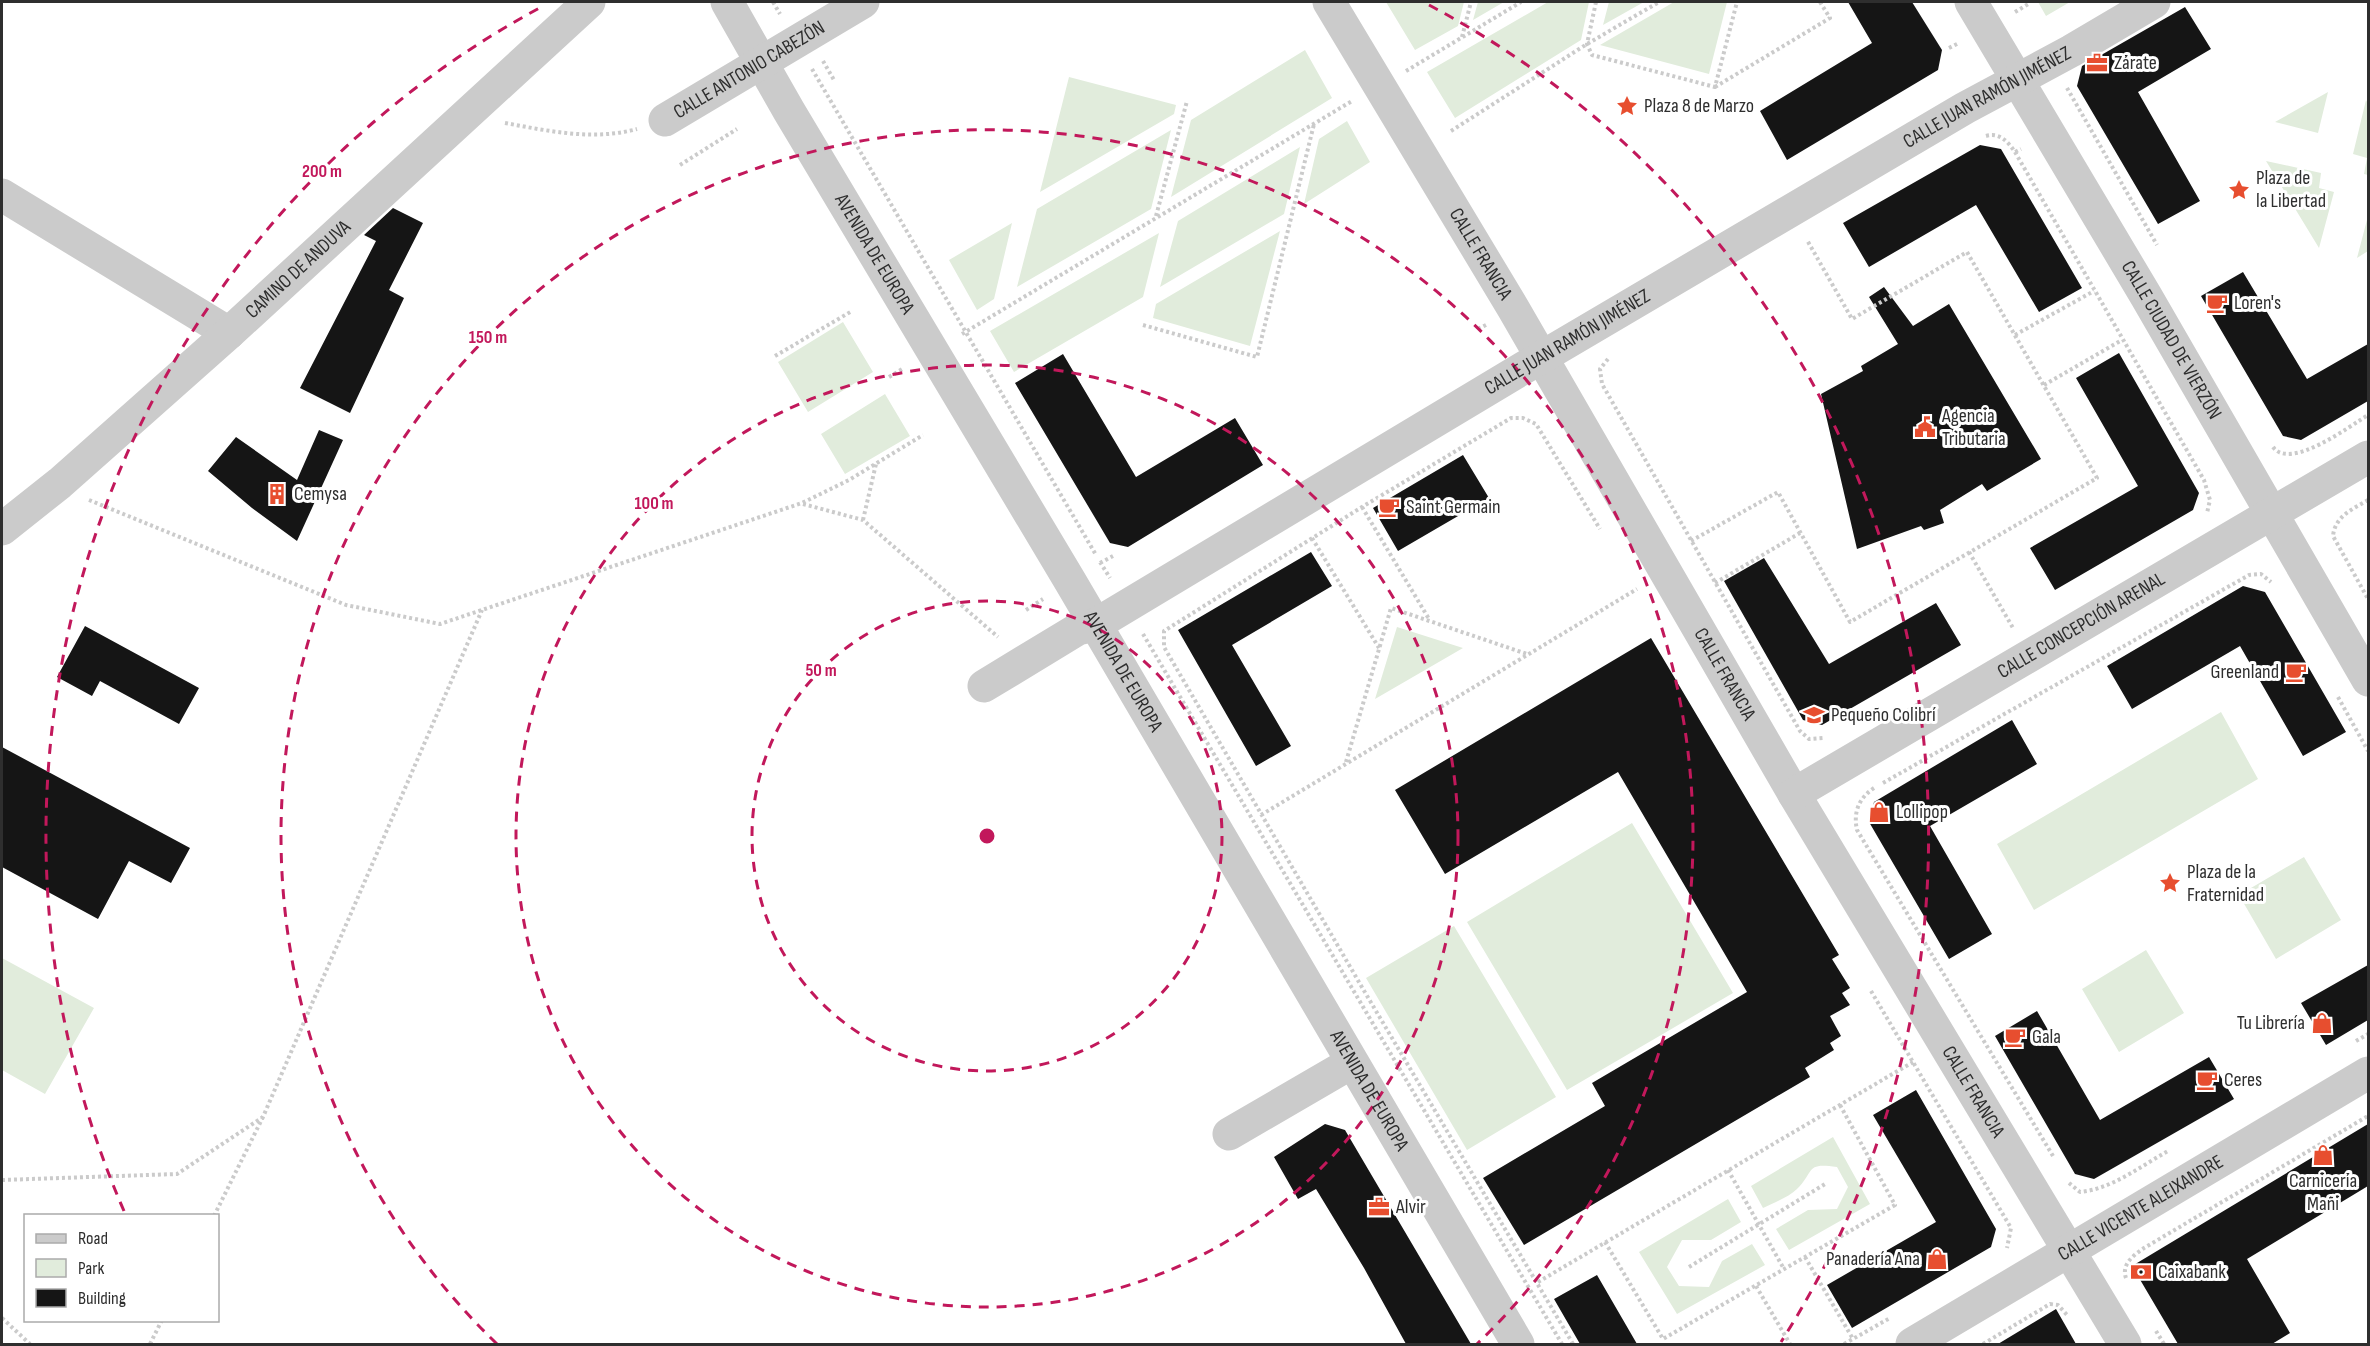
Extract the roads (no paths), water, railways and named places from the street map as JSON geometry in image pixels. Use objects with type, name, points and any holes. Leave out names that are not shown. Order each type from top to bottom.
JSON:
[{"type":"street","name":"CAMINO DE ANDUVA","points":[[2,529],[60,483],[229,333],[589,2]]},
{"type":"street","name":"AVENIDA DE EUROPA","points":[[727,2],[1518,1344]]},
{"type":"street","name":"CALLE ANTONIO CABEZÓN","points":[[664,120],[762,64],[863,2]]},
{"type":"street","name":"CALLE FRANCIA","points":[[1329,2],[1542,358],[1794,794],[2125,1344]]},
{"type":"street","name":"CALLE CIUDAD DE VIERZÓN","points":[[1971,2],[2146,296],[2368,680]]},
{"type":"street","name":"CALLE JUAN RAMÓN JIMÉNEZ","points":[[984,686],[1078,629],[1095,625],[1542,358],[2017,79],[2071,51],[2154,2]]},
{"type":"street","points":[[2,195],[229,333]]},
{"type":"street","name":"CALLE CONCEPCIÓN ARENAL","points":[[1794,794],[2368,457]]},
{"type":"street","points":[[1229,1134],[1351,1063]]},
{"type":"street","name":"CALLE VICENTE ALEIXANDRE","points":[[1912,1344],[2368,1073]]},
{"type":"place","name":"Zárate","points":[[2097,63]]},
{"type":"place","name":"Plaza 8 de Marzo","points":[[1627,106]]},
{"type":"place","name":"Plaza de la Libertad","points":[[2239,190]]},
{"type":"place","name":"Loren's","points":[[2217,303]]},
{"type":"place","name":"Agencia Tributaria","points":[[1925,427]]},
{"type":"place","name":"Cemysa","points":[[277,494]]},
{"type":"place","name":"Saint Germain","points":[[1389,507]]},
{"type":"place","name":"Greenland","points":[[2296,672]]},
{"type":"place","name":"Pequeño Colibrí","points":[[1814,715]]},
{"type":"place","name":"Lollipop","points":[[1879,812]]},
{"type":"place","name":"Plaza de la Fraternidad","points":[[2170,883]]},
{"type":"place","name":"Tu Librería","points":[[2322,1023]]},
{"type":"place","name":"Gala","points":[[2015,1037]]},
{"type":"place","name":"Ceres","points":[[2207,1080]]},
{"type":"place","name":"Carnicería Mañi","points":[[2323,1155]]},
{"type":"place","name":"Alvir","points":[[1379,1207]]},
{"type":"place","name":"Panadería Ana","points":[[1937,1259]]},
{"type":"place","name":"Caixabank","points":[[2141,1272]]}]
